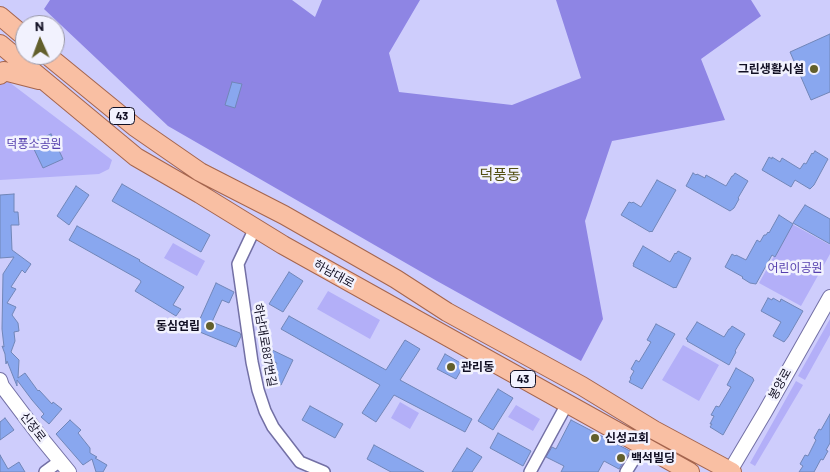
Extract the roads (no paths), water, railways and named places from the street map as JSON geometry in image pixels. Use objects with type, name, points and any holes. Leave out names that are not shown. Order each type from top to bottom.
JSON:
[{"type":"main road","points":[[0,16],[15,29]]},
{"type":"main road","name":"하남대로","points":[[0,44],[136,157],[254,228],[690,472]]},
{"type":"main road","name":"하남대로","points":[[60,65],[135,127],[200,172],[284,215],[447,312],[582,386],[654,430],[731,472]]},
{"type":"main road","points":[[0,75],[4,71],[44,81]]},
{"type":"street","name":"하남대로887번길","points":[[254,228],[238,264],[252,362],[258,390],[273,427],[300,462],[324,472]]},
{"type":"street","name":"봉양로","points":[[731,472],[830,297]]},
{"type":"street","name":"신장로","points":[[1,385],[65,467]]},
{"type":"street","points":[[530,472],[567,404]]},
{"type":"street","points":[[626,472],[642,446]]},
{"type":"street","points":[[46,472],[65,467]]},
{"type":"place","name":"그린생활시설","points":[[814,69]]},
{"type":"place","name":"동심연립","points":[[210,326]]},
{"type":"place","name":"관리동","points":[[451,367]]},
{"type":"place","name":"신성교회","points":[[595,438]]},
{"type":"place","name":"백석빌딩","points":[[621,458]]},
{"type":"district","name":"덕풍동","points":[[500,175]]},
{"type":"park label","name":"덕풍소공원","points":[[34,144]]},
{"type":"park label","name":"어린이공원","points":[[795,268]]}]
